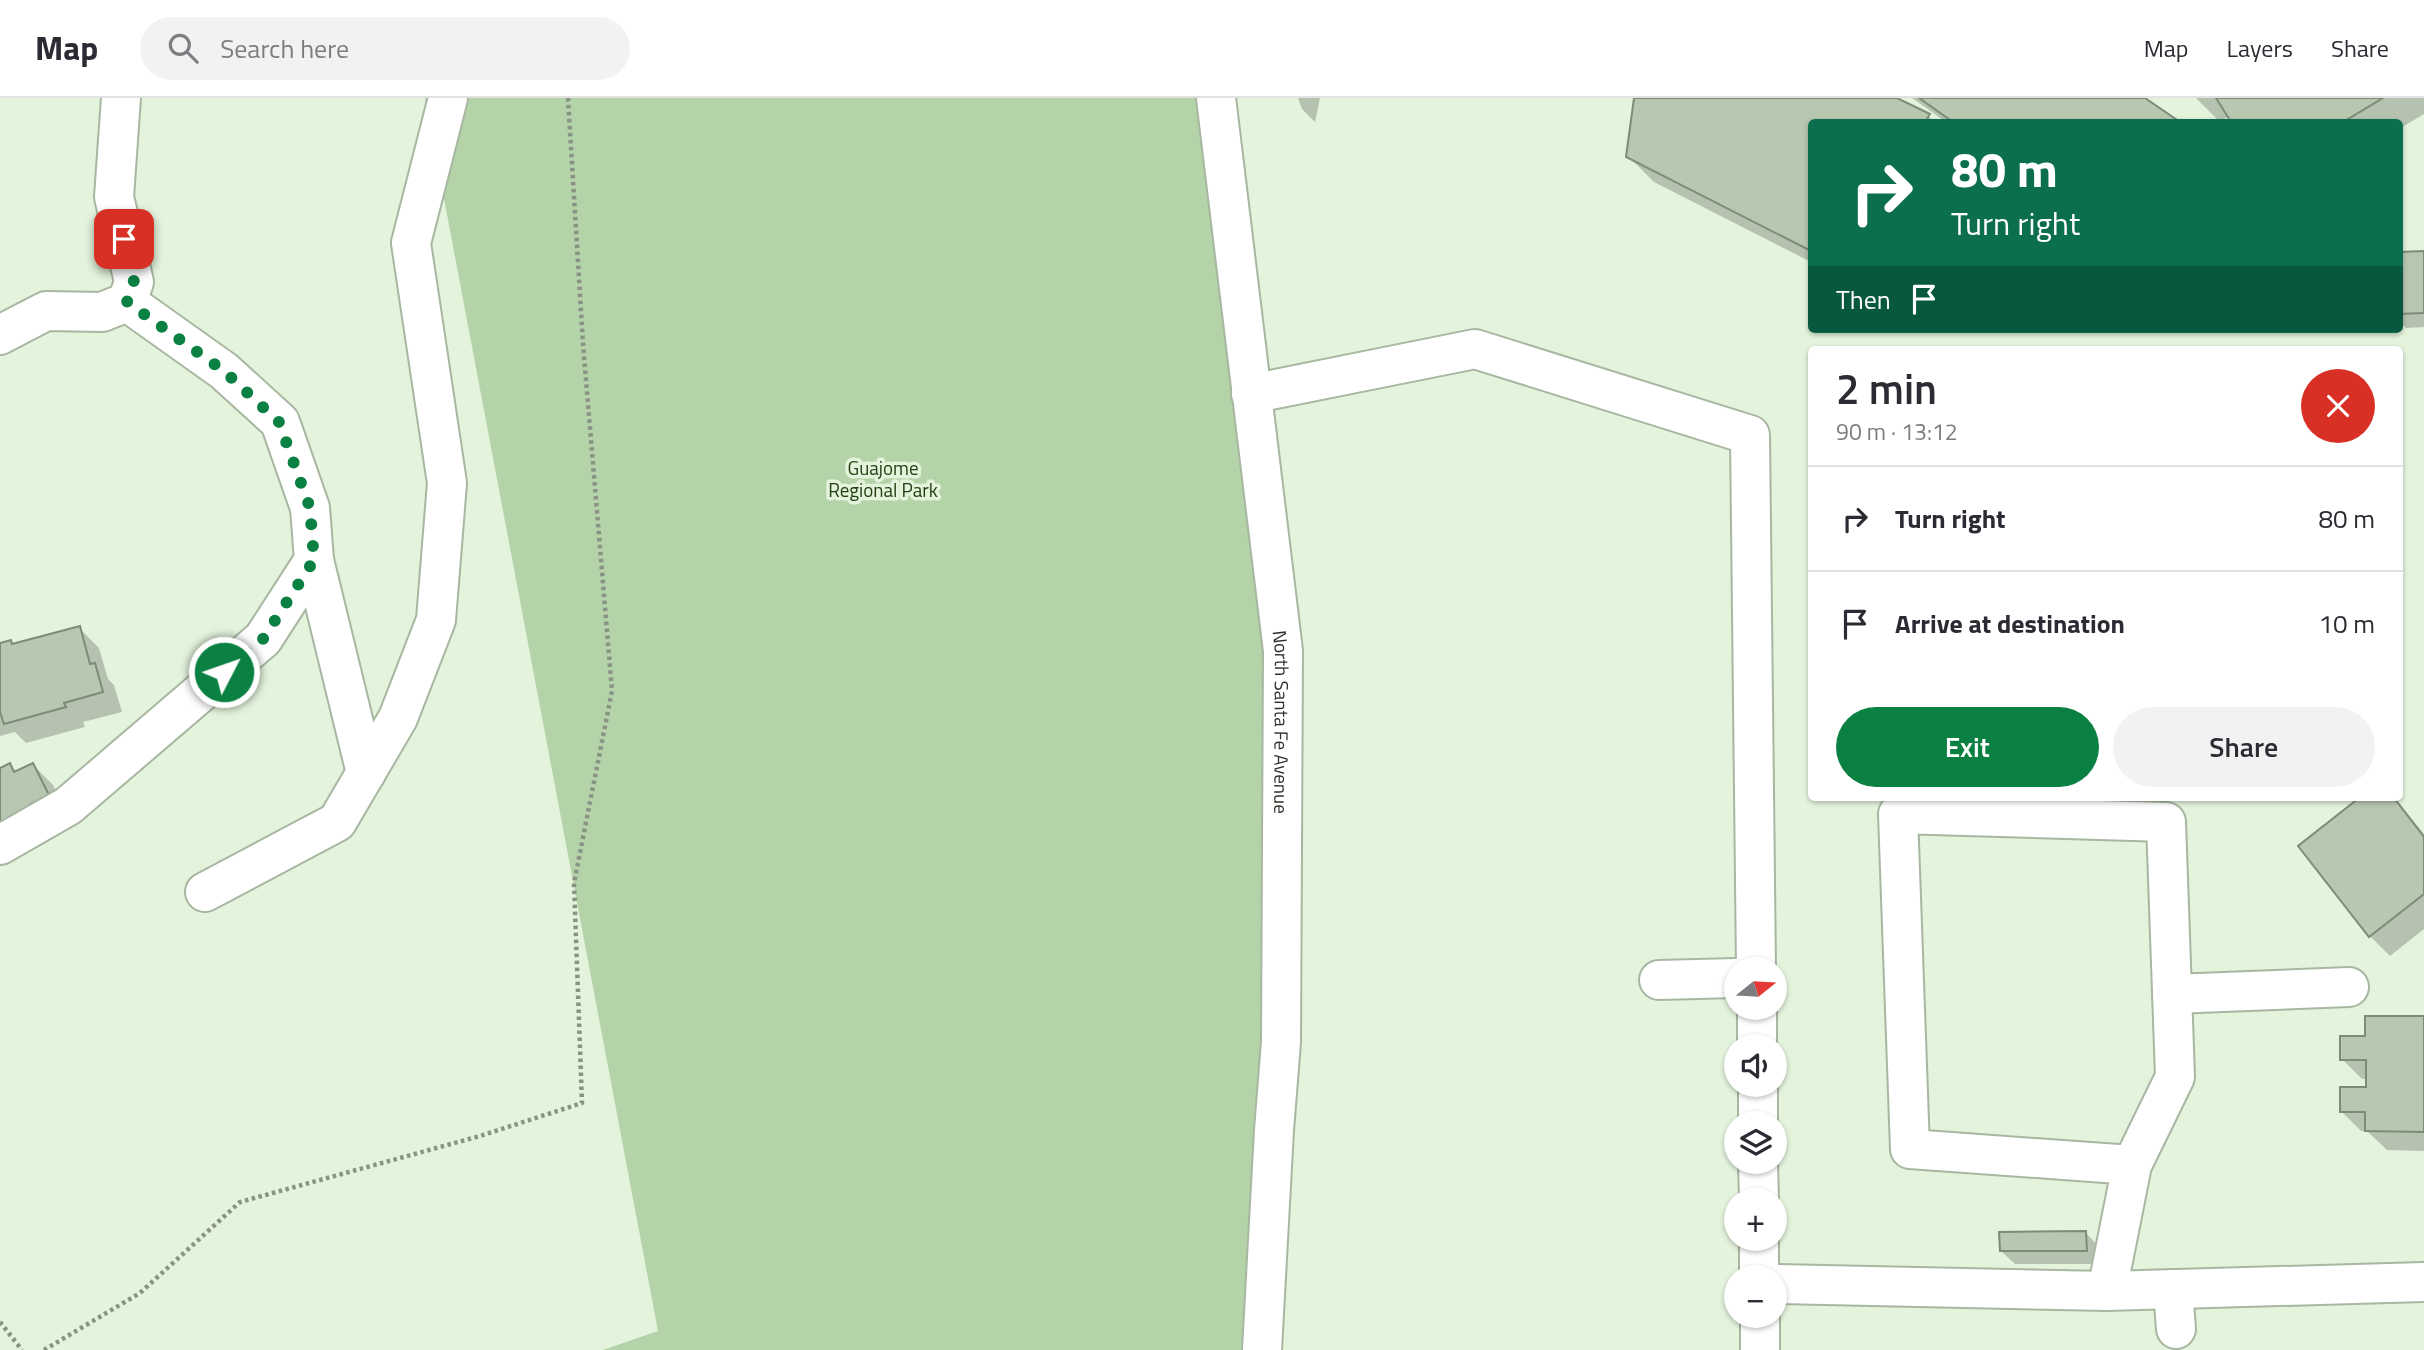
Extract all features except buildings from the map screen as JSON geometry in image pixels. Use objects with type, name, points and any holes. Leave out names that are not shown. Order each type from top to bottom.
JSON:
[{"type":"main road","points":[[0,335],[46,311],[102,312],[127,302],[134,282],[114,197],[121,98]]},
{"type":"main road","points":[[205,892],[337,822],[398,718],[436,620],[447,483],[411,243],[448,98]]},
{"type":"main road","name":"North Santa Fe Avenue","points":[[1216,98],[1283,651],[1281,1042],[1262,1350]]},
{"type":"main road","points":[[127,302],[224,371],[279,422],[310,508],[314,560],[366,773]]},
{"type":"main road","points":[[1251,394],[1475,349],[1750,435],[1756,957]]},
{"type":"main road","points":[[0,845],[68,806],[263,639],[314,560]]},
{"type":"main road","points":[[2107,1292],[2132,1165],[2175,1077],[2166,822],[1898,814],[1910,1149],[2132,1165]]},
{"type":"main road","points":[[1659,980],[1724,978]]},
{"type":"main road","points":[[2172,994],[2349,987]]},
{"type":"main road","points":[[1787,1284],[2107,1292],[2424,1282]]},
{"type":"main road","points":[[2173,1289],[2176,1329]]},
{"type":"main road","points":[[1760,1328],[1760,1350]]},
{"type":"path","points":[[44,1350],[140,1293],[240,1202],[480,1136],[582,1103],[574,883],[612,691],[583,344],[568,98]]},
{"type":"path","points":[[0,1322],[23,1350]]},
{"type":"green space","name":"Guajome Regional Park","points":[[425,98],[1223,98],[1273,537],[1258,1350],[603,1350],[658,1331]]},
{"type":"route","points":[[124,239],[134,282],[127,302],[224,371],[279,422],[310,508],[314,560],[263,639],[224,672]]}]
